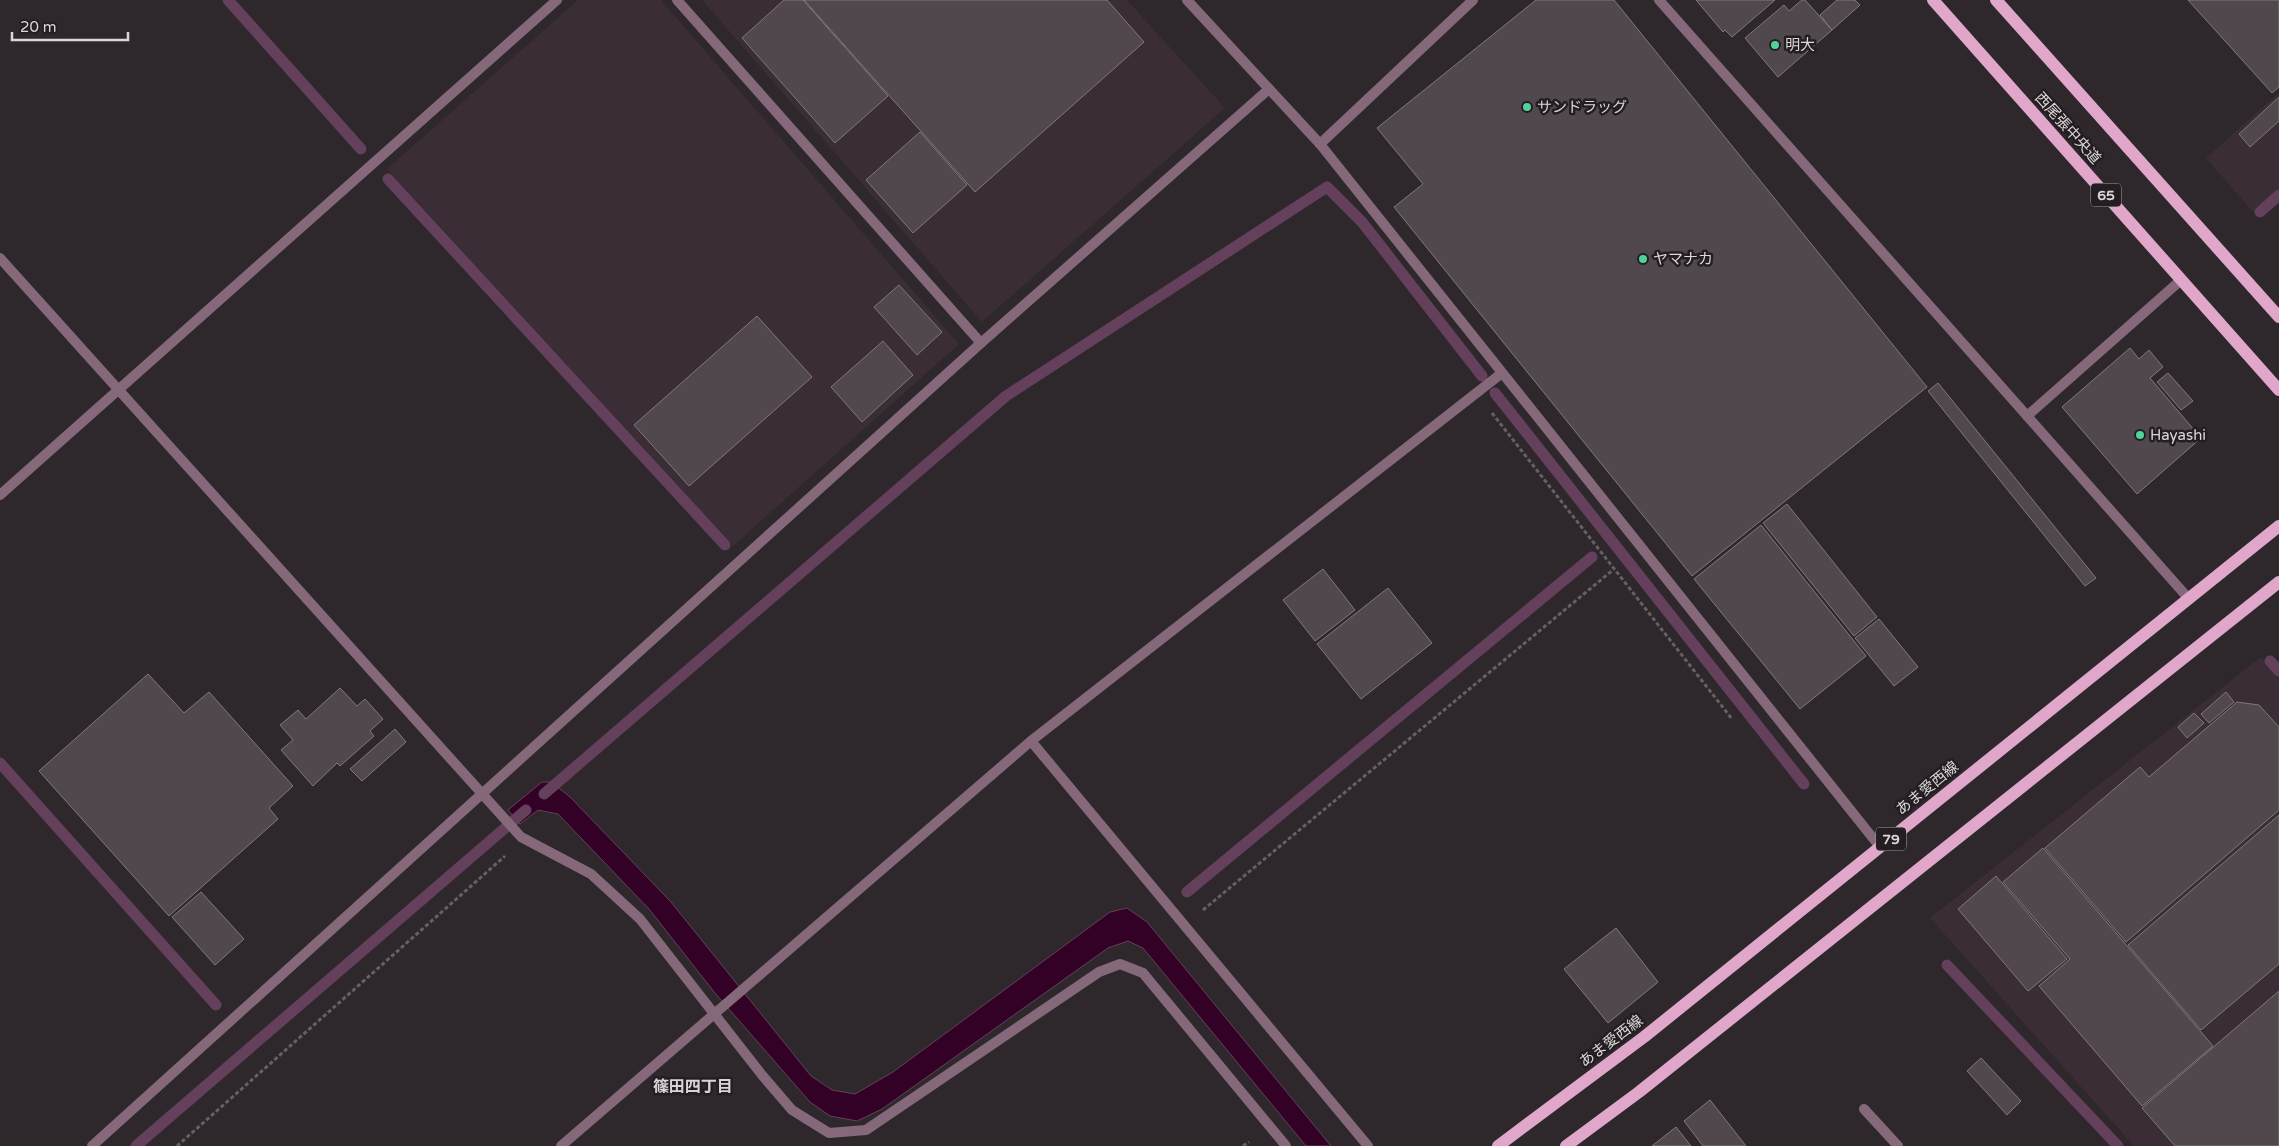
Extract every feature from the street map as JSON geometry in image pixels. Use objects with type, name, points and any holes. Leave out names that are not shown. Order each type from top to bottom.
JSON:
[{"type":"main road","name":"西尾張中央道","points":[[1933,0],[2279,390]]},
{"type":"main road","points":[[1998,1],[2279,317]]},
{"type":"main road","name":"あま愛西線","points":[[1498,1146],[1644,1037],[2279,526]]},
{"type":"main road","points":[[1566,1146],[1639,1092],[2279,582]]},
{"type":"street","points":[[0,495],[557,0]]},
{"type":"street","points":[[677,0],[981,343]]},
{"type":"street","points":[[1187,0],[1320,144],[1880,847]]},
{"type":"street","points":[[1320,144],[1473,0]]},
{"type":"street","points":[[1660,0],[2189,598]]},
{"type":"street","points":[[92,1146],[981,343],[1269,88]]},
{"type":"street","points":[[0,258],[480,795],[521,837],[591,874],[640,919],[792,1110],[829,1133],[866,1130],[1099,972],[1120,964],[1143,973],[1286,1146]]},
{"type":"street","points":[[2027,416],[2181,280]]},
{"type":"street","points":[[561,1146],[1031,741],[1502,373]]},
{"type":"street","points":[[1031,741],[1368,1146]]},
{"type":"street","points":[[1864,1109],[1898,1146]]},
{"type":"path","points":[[1477,394],[1732,719]]},
{"type":"path","points":[[1184,925],[1614,568]]},
{"type":"path","points":[[177,1146],[521,837]]},
{"type":"shaded area","points":[[578,0],[661,0],[959,344],[733,546],[387,169]]},
{"type":"shaded area","points":[[702,0],[1127,0],[1225,108],[982,322]]},
{"type":"shaded area","points":[[2279,93],[2279,189],[2253,212],[2206,158]]},
{"type":"shaded area","points":[[2261,657],[2279,677],[2279,1146],[2134,1146],[1930,918]]},
{"type":"shaded area","points":[[542,782],[551,782],[570,797],[671,902],[811,1076],[832,1090],[855,1094],[893,1072],[1110,912],[1127,908],[1147,922],[1331,1146],[1306,1146],[1143,948],[1128,941],[1108,948],[882,1109],[857,1121],[830,1116],[810,1102],[715,993],[649,909],[558,814],[538,810],[520,824],[508,810]]},
{"type":"building","points":[[784,0],[803,0],[888,96],[835,143],[742,38]]},
{"type":"building","points":[[804,0],[1107,0],[1144,42],[975,192]]},
{"type":"building","points":[[1536,0],[1614,0],[1927,387],[1692,576],[1394,207],[1423,184],[1377,128]]},
{"type":"building","points":[[1696,0],[1775,0],[1732,37],[1725,30],[1723,32]]},
{"type":"building","points":[[1802,0],[1805,0],[1832,30],[1778,77],[1745,38],[1784,5],[1789,11]]},
{"type":"building","points":[[1837,0],[1855,0],[1860,5],[1832,30],[1820,15]]},
{"type":"building","points":[[2188,0],[2279,0],[2279,87],[2272,93]]},
{"type":"building","points":[[2279,97],[2279,121],[2250,147],[2239,134]]},
{"type":"building","points":[[920,132],[967,185],[913,233],[866,180]]},
{"type":"building","points":[[899,285],[942,332],[917,355],[874,307]]},
{"type":"building","points":[[757,316],[812,377],[689,486],[634,425]]},
{"type":"building","points":[[883,341],[913,375],[862,422],[831,387]]},
{"type":"building","points":[[2130,348],[2139,359],[2149,350],[2163,367],[2150,378],[2201,438],[2137,494],[2062,407]]},
{"type":"building","points":[[2168,373],[2193,401],[2181,410],[2157,382]]},
{"type":"building","points":[[1938,383],[2096,578],[2085,586],[1928,391]]},
{"type":"building","points":[[1787,504],[1877,617],[1854,636],[1763,523]]},
{"type":"building","points":[[1761,525],[1866,656],[1800,709],[1694,579]]},
{"type":"building","points":[[1323,569],[1355,610],[1315,641],[1283,600]]},
{"type":"building","points":[[1388,588],[1432,643],[1361,699],[1317,644]]},
{"type":"building","points":[[1879,619],[1918,667],[1894,686],[1855,638]]},
{"type":"building","points":[[148,674],[184,713],[209,692],[293,786],[269,808],[278,819],[169,916],[39,771]]},
{"type":"building","points":[[340,688],[357,706],[365,699],[383,719],[370,731],[374,736],[340,766],[337,763],[313,786],[281,750],[293,740],[280,725],[298,710],[306,719]]},
{"type":"building","points":[[2226,692],[2234,702],[2209,723],[2201,714]]},
{"type":"building","points":[[2237,702],[2259,705],[2279,727],[2279,810],[2126,942],[2045,848],[2140,767],[2149,777]]},
{"type":"building","points":[[2194,713],[2204,723],[2187,738],[2178,727]]},
{"type":"building","points":[[395,729],[406,742],[362,781],[350,769]]},
{"type":"building","points":[[2279,815],[2279,964],[2201,1030],[2128,945]]},
{"type":"building","points":[[2043,848],[2213,1046],[2142,1106],[2039,986],[2070,959],[2003,882]]},
{"type":"building","points":[[1996,876],[2067,959],[2028,991],[1958,909]]},
{"type":"building","points":[[201,892],[244,939],[215,965],[172,917]]},
{"type":"building","points":[[1616,928],[1658,982],[1608,1023],[1564,969]]},
{"type":"building","points":[[2279,991],[2279,1146],[2175,1146],[2142,1108]]},
{"type":"building","points":[[1981,1058],[2021,1101],[2007,1115],[1967,1071]]},
{"type":"building","points":[[1710,1100],[1746,1146],[1703,1146],[1684,1121]]},
{"type":"building","points":[[1676,1127],[1691,1146],[1652,1146]]},
{"type":"waterway","points":[[228,0],[361,149]]},
{"type":"waterway","points":[[388,179],[725,545]]},
{"type":"waterway","points":[[544,794],[1006,396],[1327,187],[1362,222],[1482,376]]},
{"type":"waterway","points":[[2260,212],[2279,195]]},
{"type":"waterway","points":[[1495,393],[1804,784]]},
{"type":"waterway","points":[[1187,892],[1592,557]]},
{"type":"waterway","points":[[2270,661],[2279,671]]},
{"type":"waterway","points":[[0,763],[216,1005]]},
{"type":"waterway","points":[[136,1146],[526,810]]},
{"type":"waterway","points":[[1947,965],[2118,1146]]},
{"type":"place","name":"明大","points":[[1775,45]]},
{"type":"place","name":"サンドラッグ","points":[[1527,107]]},
{"type":"place","name":"ヤマナカ","points":[[1643,259]]},
{"type":"place","name":"Hayashi","points":[[2140,435]]},
{"type":"district","name":"篠田四丁目","points":[[693,1087]]}]
